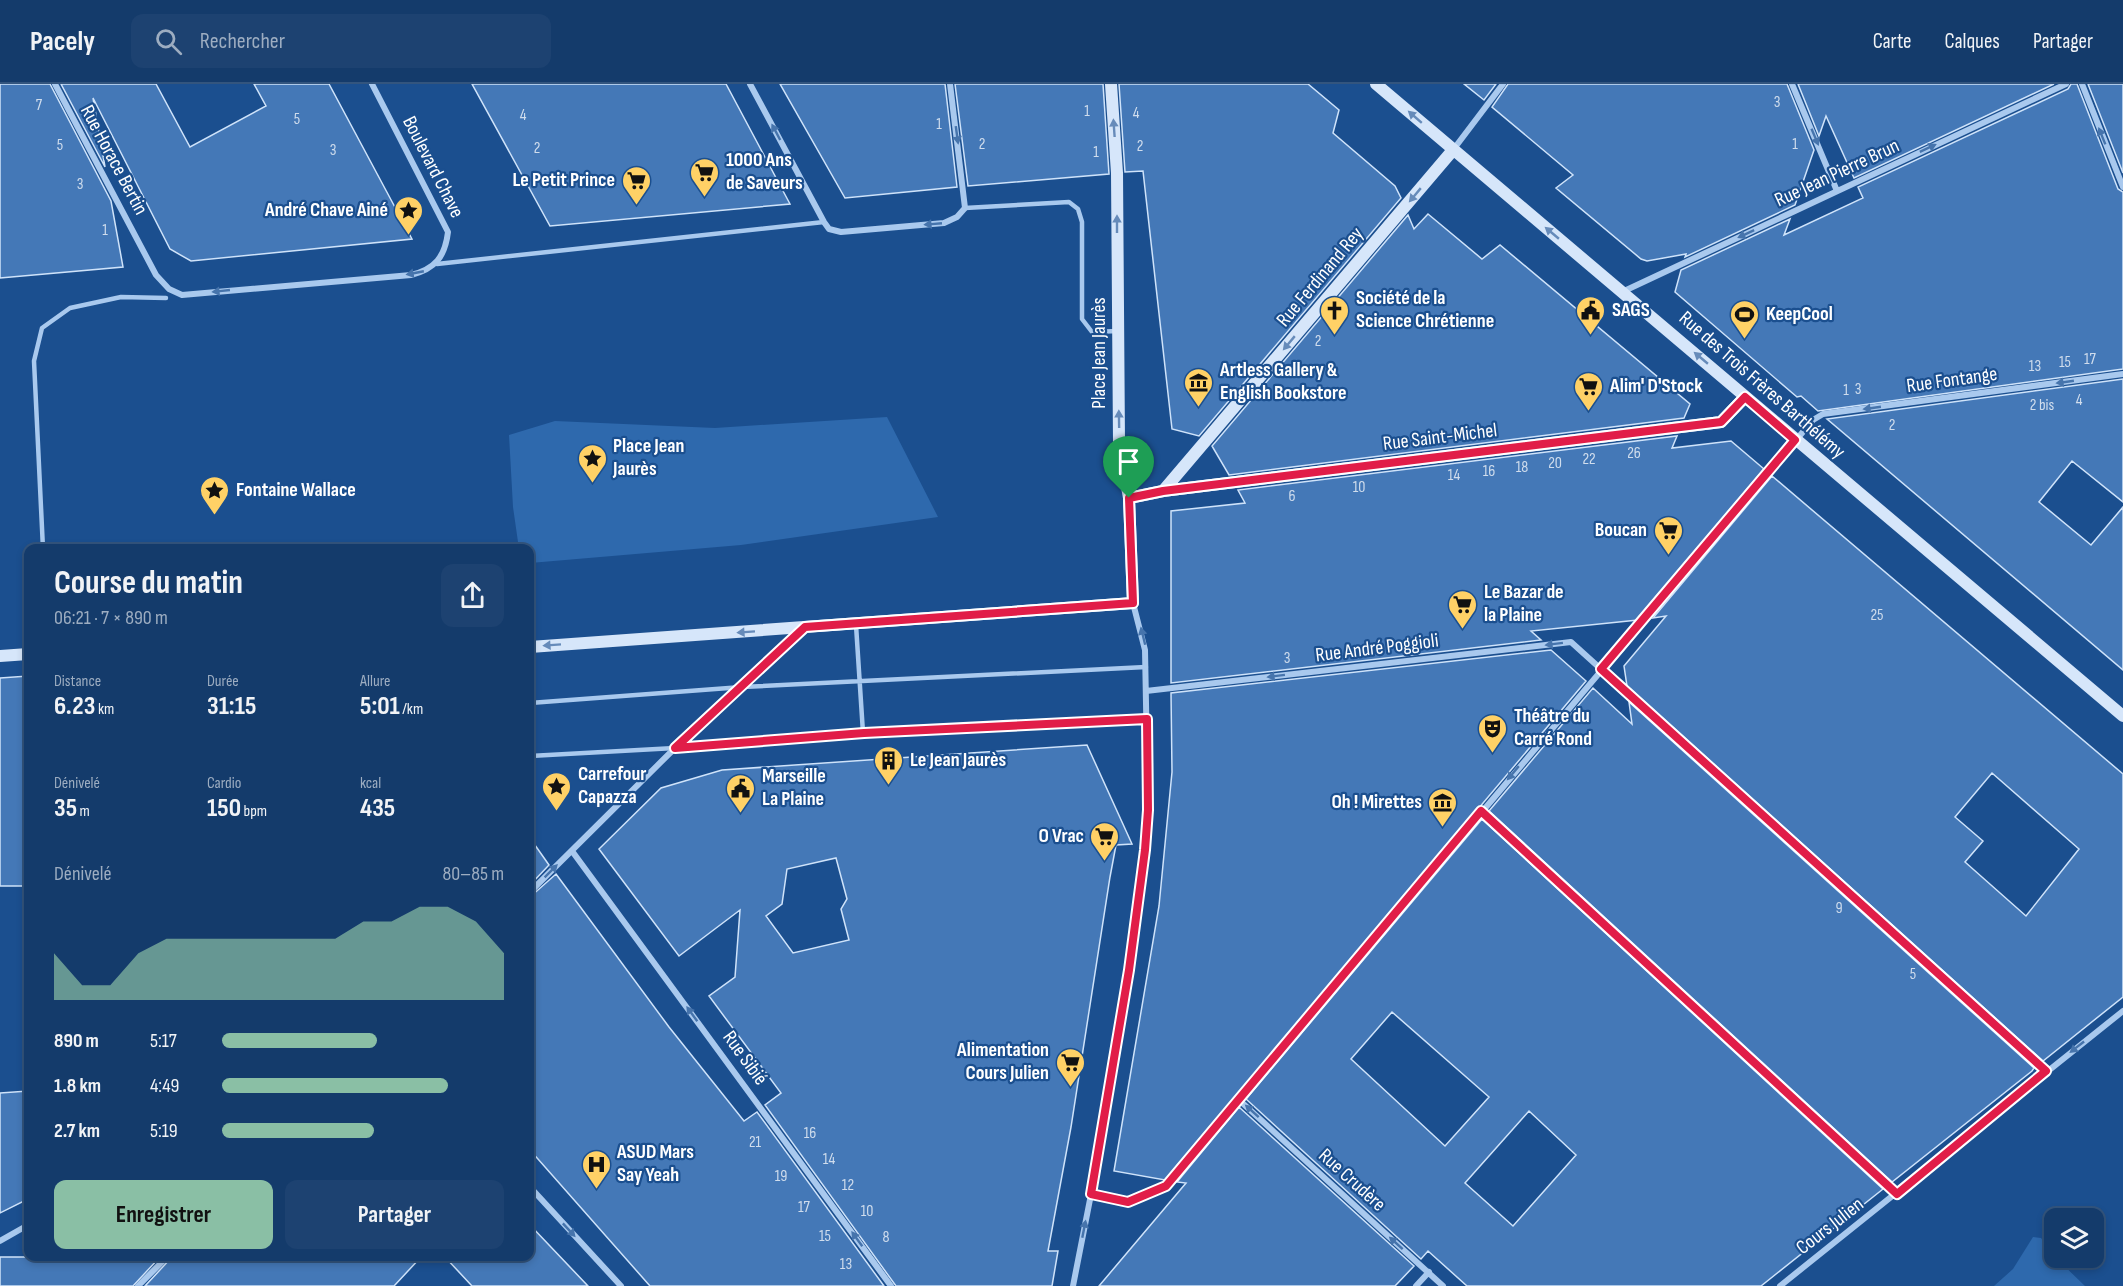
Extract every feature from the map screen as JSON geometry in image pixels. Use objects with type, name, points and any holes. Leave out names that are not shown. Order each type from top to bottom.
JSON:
[{"type":"street","name":"Rue Horace Bertin","points":[[55,84],[162,283],[182,295],[411,275],[437,264]]},
{"type":"street","name":"Boulevard Chave","points":[[372,84],[448,232],[446,248],[437,264]]},
{"type":"street","points":[[750,84],[824,222],[830,229],[842,232],[944,223],[957,217],[965,208],[950,84]]},
{"type":"street","name":"Place Jean Jaurès","points":[[1073,1286],[1129,970],[1148,810],[1145,642],[1133,603],[1129,498],[1119,442],[1117,173],[1111,84]]},
{"type":"street","name":"Rue des Trois Frères Barthélémy","points":[[1376,84],[2123,716]]},
{"type":"street","name":"Rue Ferdinand Rey","points":[[1163,491],[1453,150],[1503,84]]},
{"type":"street","points":[[1792,84],[1838,191]]},
{"type":"street","name":"Rue Jean Pierre Brun","points":[[1622,292],[2066,84]]},
{"type":"street","points":[[2082,84],[2123,187]]},
{"type":"street","name":"Rue Fontange","points":[[1091,1194],[1128,1202],[1166,1186],[1813,420],[1822,414],[2123,374]]},
{"type":"street","name":"Rue Saint-Michel","points":[[1129,498],[1163,491],[1721,422],[1745,397]]},
{"type":"street","points":[[534,647],[1133,603]]},
{"type":"street","points":[[534,888],[675,748],[805,627]]},
{"type":"street","name":"Rue André Poggioli","points":[[1146,691],[1571,642],[2046,1071]]},
{"type":"street","points":[[0,656],[24,654]]},
{"type":"street","points":[[1481,811],[1897,1194]]},
{"type":"street","name":"Rue Sibié","points":[[572,850],[891,1286]]},
{"type":"street","name":"Cours Julien","points":[[1780,1286],[2123,1011]]},
{"type":"street","name":"Rue Crudère","points":[[1238,1099],[1443,1286]]},
{"type":"street","points":[[534,1191],[618,1285]]},
{"type":"street","points":[[0,1241],[24,1227]]},
{"type":"street","points":[[138,1286],[163,1261]]},
{"type":"street","points":[[1416,1286],[1429,1272]]},
{"type":"lane","points":[[965,208],[1069,202],[1078,209],[1082,222],[1082,319],[1092,332],[1118,331]]},
{"type":"lane","points":[[437,264],[824,222]]},
{"type":"lane","points":[[43,544],[34,361],[42,328],[70,308],[121,297],[166,298]]},
{"type":"lane","points":[[856,623],[864,733]]},
{"type":"lane","points":[[534,703],[742,687],[1146,667]]},
{"type":"lane","points":[[534,756],[1147,716]]},
{"type":"shaded area","points":[[887,417],[938,517],[741,545],[534,563],[534,544],[518,544],[513,507],[509,435],[555,421],[715,428]]},
{"type":"shaded area","points":[[2033,1237],[2041,1238],[2044,1242],[2044,1268],[2066,1268],[2085,1286],[1994,1286],[2013,1269]]},
{"type":"building","points":[[0,84],[50,84],[111,201],[123,267],[0,278]]},
{"type":"building","points":[[61,84],[156,84],[190,147],[266,106],[254,84],[329,84],[412,239],[191,261],[170,249],[93,98],[105,167]]},
{"type":"building","points":[[472,84],[726,84],[790,204],[550,226]]},
{"type":"building","points":[[780,84],[945,84],[957,187],[845,198]]},
{"type":"building","points":[[955,84],[1103,84],[1109,174],[968,186]]},
{"type":"building","points":[[1119,84],[1308,84],[1339,110],[1333,133],[1395,186],[1401,198],[1199,436],[1172,429],[1143,171],[1125,172]]},
{"type":"building","points":[[1464,84],[1496,84],[1484,100]]},
{"type":"building","points":[[1508,84],[1787,84],[1814,150],[1795,205],[1685,257],[1686,254],[1647,261],[1641,259],[1556,188],[1573,175],[1492,107]]},
{"type":"building","points":[[1798,84],[2054,84],[1854,178],[1826,116],[1819,136]]},
{"type":"building","points":[[2071,84],[2077,84],[2118,189],[2123,192],[2123,369],[1818,411],[1801,396],[1797,397],[1675,292],[1681,270],[1790,219],[1784,235],[1863,198],[1858,187],[2068,89]]},
{"type":"building","points":[[2088,84],[2123,84],[2123,173]]},
{"type":"building","points":[[1428,214],[1482,259],[1500,245],[1690,404],[1684,418],[1229,475],[1212,446],[1408,215],[1414,229]]},
{"type":"building","points":[[2123,379],[2123,502],[2072,461],[2039,502],[2091,545],[2123,507],[2123,670],[1827,419]]},
{"type":"building","points":[[1677,436],[1672,448],[1731,441],[1764,469],[1638,620],[1531,631],[1541,640],[1171,683],[1171,511],[1245,503],[1238,490]]},
{"type":"building","points":[[1772,476],[2123,774],[2123,997],[2043,1061],[1627,686],[1624,666],[1666,616],[1653,618]],"holes":[[[1992,773],[2079,849],[2026,916],[1965,862],[1983,841],[1955,817]]]},
{"type":"building","points":[[1551,650],[1586,681],[1165,1180],[1114,1171],[1159,906],[1172,772],[1171,693]]},
{"type":"building","points":[[24,676],[24,886],[0,886],[0,678]]},
{"type":"building","points":[[1593,688],[1632,724],[1629,702],[2034,1068],[2032,1071],[1892,1182],[1489,811]]},
{"type":"building","points":[[1087,745],[1132,844],[1116,845],[1110,877],[1071,1127],[1048,1251],[1058,1251],[1052,1286],[896,1286],[765,1105],[781,1093],[709,996],[735,977],[740,910],[679,956],[599,849],[661,788],[722,770]],"holes":[[[836,858],[847,899],[841,909],[849,940],[793,953],[766,916],[782,904],[787,869]]]},
{"type":"building","points":[[1482,819],[1883,1189],[1761,1286],[1467,1286],[1428,1251],[1421,1259],[1246,1099]],"holes":[[[1392,1012],[1489,1097],[1445,1146],[1351,1059]],[[1529,1111],[1576,1155],[1513,1226],[1465,1183]]]},
{"type":"building","points":[[534,844],[549,865],[534,881]]},
{"type":"building","points":[[556,874],[669,1027],[744,1121],[757,1112],[884,1286],[650,1286],[534,1155],[534,893]]},
{"type":"building","points":[[24,1091],[24,1201],[0,1213],[0,1093]]},
{"type":"building","points":[[1239,1107],[1414,1266],[1395,1286],[1099,1286],[1186,1183],[1177,1182]]},
{"type":"building","points":[[534,1229],[588,1286],[472,1286],[449,1261],[534,1261]]},
{"type":"building","points":[[0,1257],[24,1257],[24,1261],[156,1261],[133,1286],[0,1286]]},
{"type":"building","points":[[168,1261],[417,1261],[394,1286],[145,1286]]},
{"type":"place","name":"1000 Ans de Saveurs","points":[[705,198]]},
{"type":"place","name":"Le Petit Prince","points":[[636,206]]},
{"type":"place","name":"André Chave Ainé","points":[[409,236]]},
{"type":"place","name":"Société de la Science Chrétienne","points":[[1335,336]]},
{"type":"place","name":"SAGS","points":[[1591,336]]},
{"type":"place","name":"KeepCool","points":[[1745,340]]},
{"type":"place","name":"Artless Gallery & English Bookstore","points":[[1199,408]]},
{"type":"place","name":"Alim' D'Stock","points":[[1589,412]]},
{"type":"place","name":"Place Jean Jaurès","points":[[592,484]]},
{"type":"place","name":"Fontaine Wallace","points":[[215,516]]},
{"type":"place","name":"Boucan","points":[[1668,556]]},
{"type":"place","name":"Le Bazar de la Plaine","points":[[1463,630]]},
{"type":"place","name":"Théâtre du Carré Rond","points":[[1493,754]]},
{"type":"place","name":"Le Jean Jaurès","points":[[889,786]]},
{"type":"place","name":"Carrefour Capazza","points":[[557,812]]},
{"type":"place","name":"Marseille La Plaine","points":[[741,814]]},
{"type":"place","name":"Oh ! Mirettes","points":[[1443,828]]},
{"type":"place","name":"O Vrac","points":[[1105,862]]},
{"type":"place","name":"Alimentation Cours Julien","points":[[1070,1088]]},
{"type":"place","name":"ASUD Mars Say Yeah","points":[[596,1190]]},
{"type":"route","points":[[1745,397],[1795,440],[1601,669],[2046,1071],[1897,1194],[1481,811],[1166,1186],[1128,1202],[1091,1194],[1129,970],[1145,850],[1148,810],[1147,719],[1130,718],[864,733],[675,748],[805,627],[1133,603],[1129,498],[1163,491],[1721,422],[1745,397]]}]
